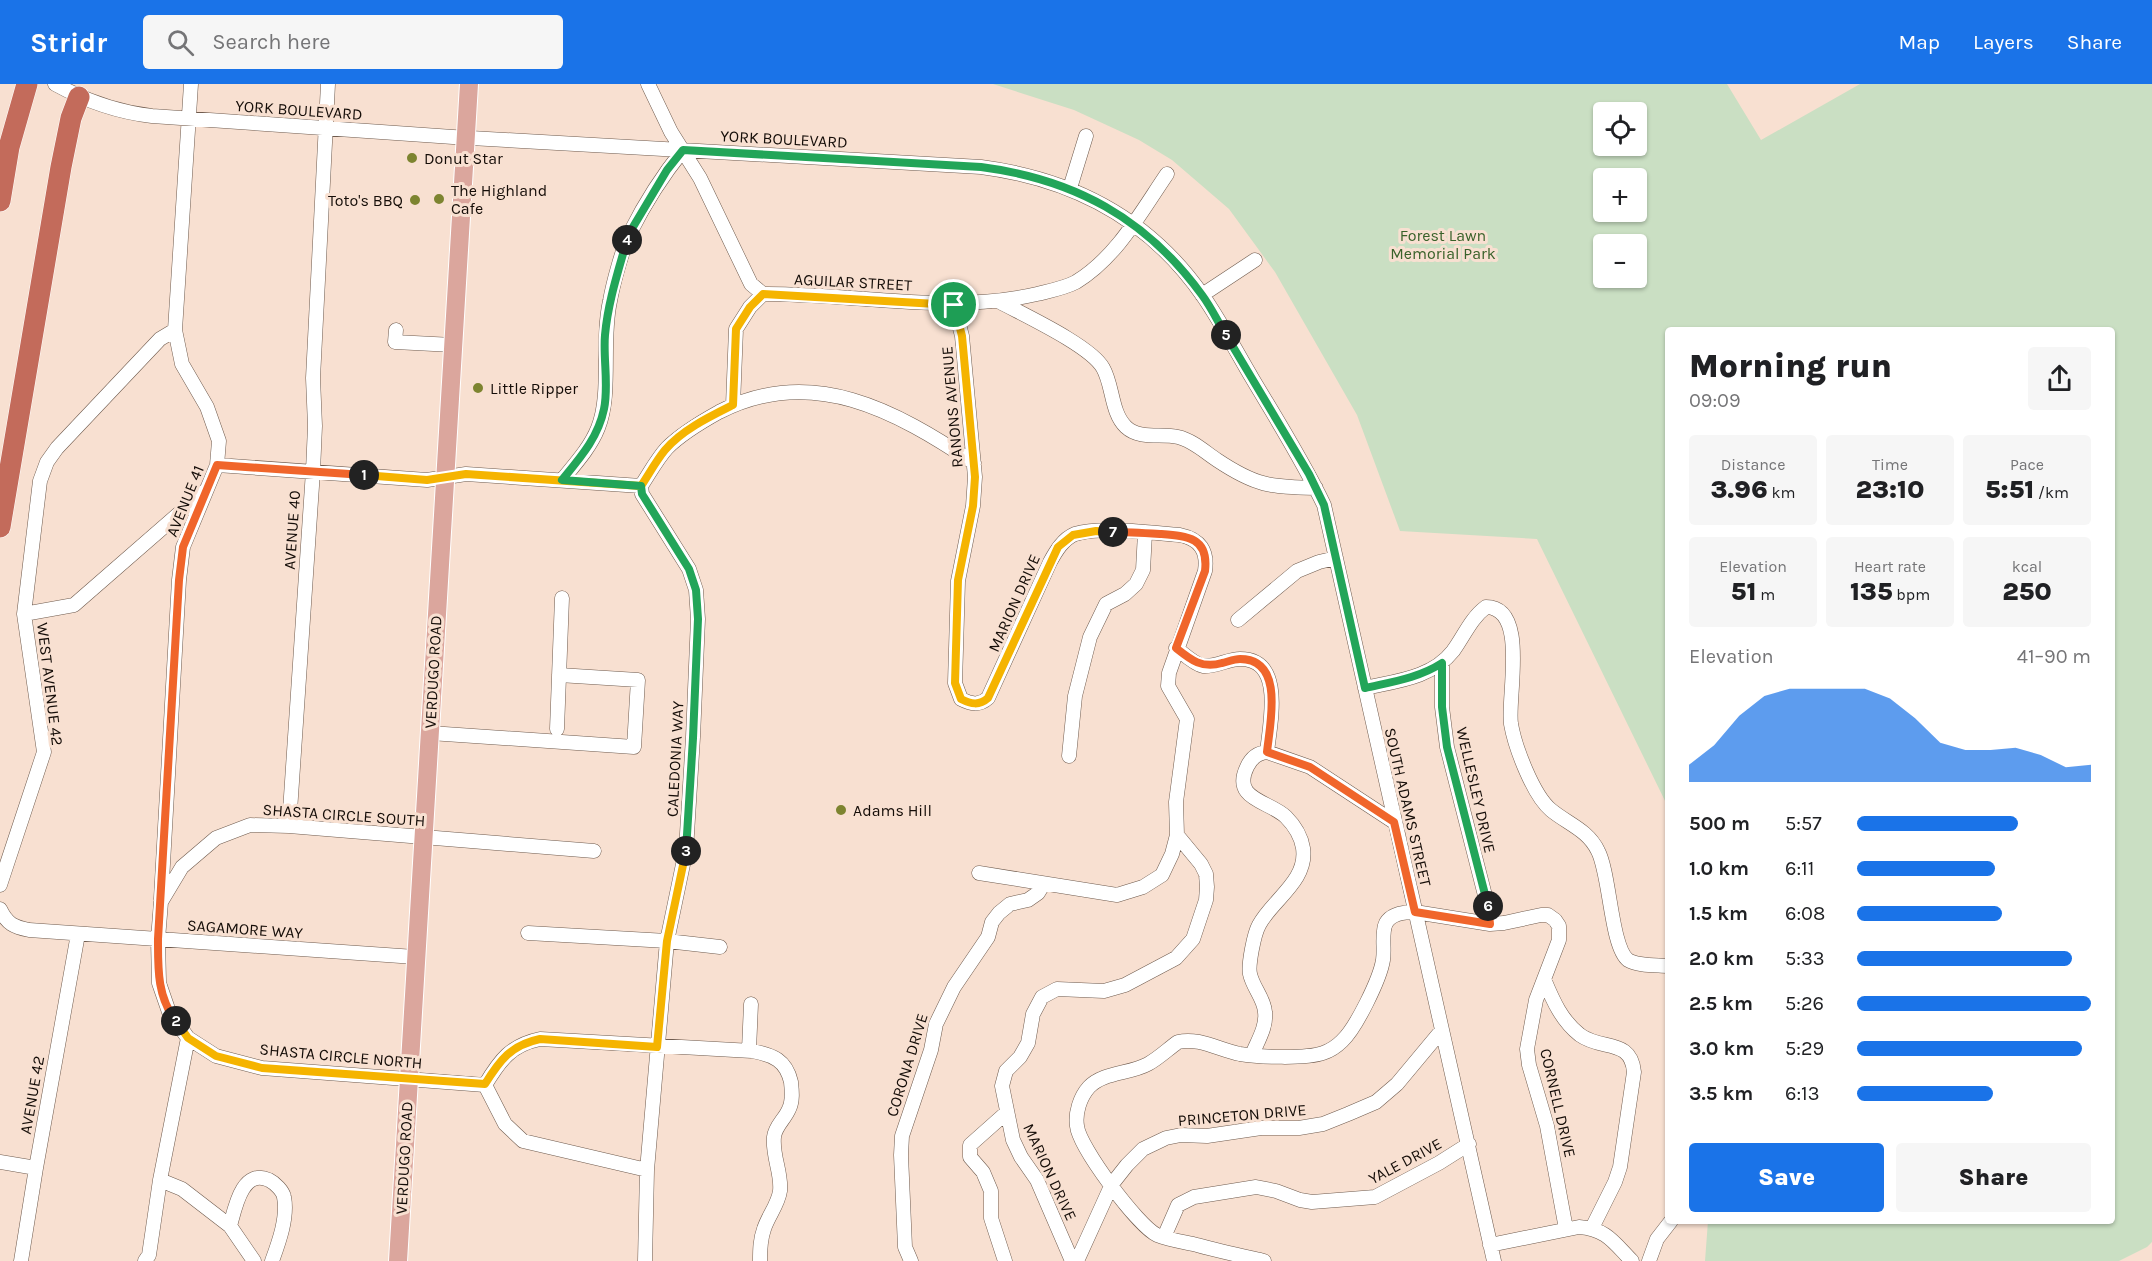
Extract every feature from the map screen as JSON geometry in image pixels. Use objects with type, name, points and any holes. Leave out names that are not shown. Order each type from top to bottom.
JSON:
[{"type":"highway","points":[[0,201],[9,147],[25,94]]},
{"type":"highway","points":[[0,527],[61,167],[71,118],[79,97]]},
{"type":"main road","name":"VERDUGO ROAD","points":[[398,1261],[469,84]]},
{"type":"street","name":"YORK BOULEVARD","points":[[55,84],[79,97],[129,113],[466,138],[981,167],[1011,171],[1070,188],[1108,207],[1133,224],[1166,253],[1202,295],[1316,488],[1324,505],[1331,535]]},
{"type":"street","name":"AVENUE 41","points":[[160,902],[179,580],[183,547],[217,465],[219,441],[207,407],[182,364],[175,330],[191,84]]},
{"type":"street","name":"AVENUE 40","points":[[289,826],[313,471],[315,426],[313,378],[328,84]]},
{"type":"street","points":[[648,84],[670,132],[705,188],[751,284],[763,294],[750,307],[736,329],[733,405]]},
{"type":"street","points":[[1070,188],[1086,136]]},
{"type":"street","points":[[562,480],[587,450],[598,428],[604,408],[605,336],[610,301],[630,232],[667,170],[683,150]]},
{"type":"street","points":[[954,305],[1000,302],[1047,292],[1075,283],[1100,264],[1133,224],[1167,174]]},
{"type":"street","points":[[1202,295],[1255,261]]},
{"type":"street","name":"AGUILAR STREET","points":[[763,294],[954,305]]},
{"type":"street","points":[[1000,302],[1094,356],[1103,368],[1124,426],[1134,433],[1178,437],[1190,442],[1232,470],[1259,483],[1284,487],[1316,488]]},
{"type":"street","name":"RANONS AVENUE","points":[[954,305],[962,336],[975,477],[973,506],[958,580],[955,683],[961,699]]},
{"type":"street","name":"WEST AVENUE 42","points":[[0,885],[44,752],[24,614],[40,481],[47,462],[57,448],[160,339],[175,330]]},
{"type":"street","points":[[396,330],[395,342],[453,345]]},
{"type":"street","points":[[217,465],[427,480],[466,474],[641,486],[666,450],[680,436],[705,419],[733,405],[754,398],[798,390],[836,395],[862,402],[938,439],[974,463]]},
{"type":"street","name":"CALEDONIA WAY","points":[[641,486],[642,494],[689,569],[696,590],[698,619],[686,850],[667,941],[647,1170],[645,1261]]},
{"type":"street","points":[[24,614],[74,605],[208,489]]},
{"type":"street","name":"MARION DRIVE","points":[[961,699],[976,704],[988,698],[1058,547],[1073,535],[1096,531],[1145,533],[1191,538],[1202,546],[1207,559],[1205,571],[1176,648],[1168,686],[1187,719],[1176,802],[1177,835],[1201,864],[1206,874],[1206,900],[1193,939],[1176,958],[1125,985],[1104,991],[1057,989],[1042,997],[1033,1014],[1028,1043],[1020,1057],[1006,1071],[1002,1086],[1013,1140],[1021,1157],[1037,1180],[1072,1261]]},
{"type":"street","points":[[1069,756],[1075,696],[1090,637],[1106,604],[1125,594],[1136,584],[1143,570],[1145,533]]},
{"type":"street","name":"SOUTH ADAMS STREET","points":[[1331,535],[1494,1261]]},
{"type":"street","points":[[1238,620],[1297,571],[1336,558]]},
{"type":"street","points":[[557,729],[562,598]]},
{"type":"street","points":[[1365,688],[1432,670],[1452,652],[1477,614],[1486,606],[1497,608],[1507,619],[1513,637],[1511,723],[1534,788],[1541,801],[1551,810],[1590,837],[1599,852],[1604,866],[1613,921],[1627,959],[1635,963],[1665,966]]},
{"type":"street","points":[[1176,648],[1202,666],[1239,659],[1258,662],[1268,676],[1271,692],[1267,752]]},
{"type":"street","name":"WELLESLEY DRIVE","points":[[1442,663],[1442,707],[1447,747],[1489,910],[1490,924]]},
{"type":"street","points":[[430,733],[634,747],[638,680],[559,675]]},
{"type":"street","points":[[1252,1055],[1265,1022],[1263,1001],[1250,974],[1250,962],[1258,926],[1292,884],[1302,866],[1304,849],[1298,832],[1285,815],[1261,804],[1250,795],[1245,787],[1242,776],[1250,760],[1259,753],[1267,752],[1310,767],[1394,822]]},
{"type":"street","name":"SHASTA CIRCLE SOUTH","points":[[158,939],[160,902],[182,867],[216,838],[250,825],[423,836],[594,851]]},
{"type":"street","points":[[979,873],[1117,895],[1143,887],[1162,875],[1173,854],[1177,835]]},
{"type":"street","name":"CORONA DRIVE","points":[[911,1261],[905,1247],[902,1136],[932,1050],[936,1024],[954,987],[988,938],[992,922],[1010,904],[1028,900],[1038,893],[1043,885]]},
{"type":"street","points":[[1264,1261],[1164,1237],[1156,1234],[1141,1222],[1090,1156],[1076,1127],[1078,1108],[1089,1088],[1097,1082],[1149,1064],[1178,1042],[1195,1041],[1252,1055],[1309,1056],[1322,1054],[1343,1041],[1353,1027],[1380,974],[1386,923],[1392,917],[1405,912],[1415,912],[1490,924]]},
{"type":"street","name":"SAGAMORE WAY","points":[[2,914],[13,926],[29,930],[415,957]]},
{"type":"street","name":"CORNELL DRIVE","points":[[1490,924],[1548,915],[1559,926],[1559,940],[1536,1000],[1527,1049],[1548,1126],[1566,1229]]},
{"type":"street","points":[[528,933],[667,941],[720,947]]},
{"type":"street","name":"AVENUE 42","points":[[21,1261],[78,934]]},
{"type":"street","name":"SHASTA CIRCLE NORTH","points":[[158,939],[159,983],[168,1011],[188,1038],[216,1056],[262,1068],[485,1084]]},
{"type":"street","points":[[1544,980],[1551,998],[1569,1026],[1589,1041],[1621,1048],[1633,1060],[1634,1072],[1620,1167],[1592,1228]]},
{"type":"street","points":[[749,1050],[751,1004]]},
{"type":"street","name":"PRINCETON DRIVE","points":[[1077,1261],[1112,1184],[1143,1149],[1166,1138],[1181,1135],[1207,1136],[1261,1128],[1299,1128],[1323,1124],[1376,1102],[1397,1084],[1442,1030]]},
{"type":"street","points":[[145,1261],[149,1255],[160,1179],[188,1038]]},
{"type":"street","points":[[647,1170],[523,1141],[505,1124],[485,1084],[509,1053],[524,1043],[540,1039],[657,1047],[749,1050],[771,1054],[781,1061],[789,1072],[792,1092],[789,1109],[774,1136],[780,1193],[764,1228],[760,1246],[760,1261]]},
{"type":"street","points":[[1005,1261],[991,1218],[991,1191],[983,1172],[970,1156],[970,1145],[1006,1113]]},
{"type":"street","name":"YALE DRIVE","points":[[1164,1237],[1178,1205],[1194,1197],[1257,1187],[1311,1202],[1375,1197],[1439,1163],[1468,1144]]},
{"type":"street","points":[[0,1162],[36,1168]]},
{"type":"street","points":[[160,1179],[188,1193],[230,1226],[254,1261]]},
{"type":"street","points":[[230,1226],[240,1192],[246,1184],[257,1179],[268,1180],[278,1186],[284,1196],[284,1212],[279,1241],[272,1261]]},
{"type":"street","points":[[1649,1261],[1657,1239],[1669,1224]]},
{"type":"street","points":[[1491,1245],[1566,1229],[1592,1228],[1602,1231],[1632,1261]]},
{"type":"green space","name":"Forest Lawn Memorial Park","points":[[993,84],[1727,84],[1761,140],[1860,84],[2152,84],[2152,1242],[2147,1247],[2119,1261],[1705,1261],[1708,1224],[2115,1224],[2115,327],[1665,327],[1665,801],[1537,539],[1400,531],[1357,415],[1275,272],[1229,209],[1172,160],[1139,140],[1074,110]]},
{"type":"place","name":"Donut Star","points":[[412,158]]},
{"type":"place","name":"The Highland Cafe","points":[[439,199]]},
{"type":"place","name":"Toto's BBQ","points":[[415,200]]},
{"type":"place","name":"Little Ripper","points":[[478,388]]},
{"type":"place","name":"Adams Hill","points":[[841,810]]},
{"type":"route","points":[[954,305],[763,294],[750,307],[736,329],[733,405],[705,419],[680,436],[666,450],[641,486],[466,474],[427,480],[217,465],[183,547],[179,580],[158,939],[159,983],[168,1011],[188,1038],[216,1056],[262,1068],[485,1084],[509,1053],[524,1043],[540,1039],[657,1047],[667,941],[686,850],[698,619],[696,590],[689,569],[642,494],[641,486],[562,480],[587,450],[598,428],[604,408],[605,336],[610,301],[630,232],[667,170],[683,150],[981,167],[1011,171],[1070,188],[1090,197],[1133,224],[1166,253],[1202,295],[1309,474],[1324,505],[1365,688],[1414,676],[1432,670],[1442,663],[1442,707],[1447,747],[1489,910],[1490,924],[1415,912],[1394,822],[1310,767],[1267,752],[1271,692],[1268,676],[1258,662],[1239,659],[1202,666],[1176,648],[1205,571],[1207,559],[1202,546],[1191,538],[1180,535],[1096,531],[1073,535],[1058,547],[1050,562],[988,698],[976,704],[961,699],[955,683],[958,580],[973,506],[975,477],[962,336],[954,305]]}]
